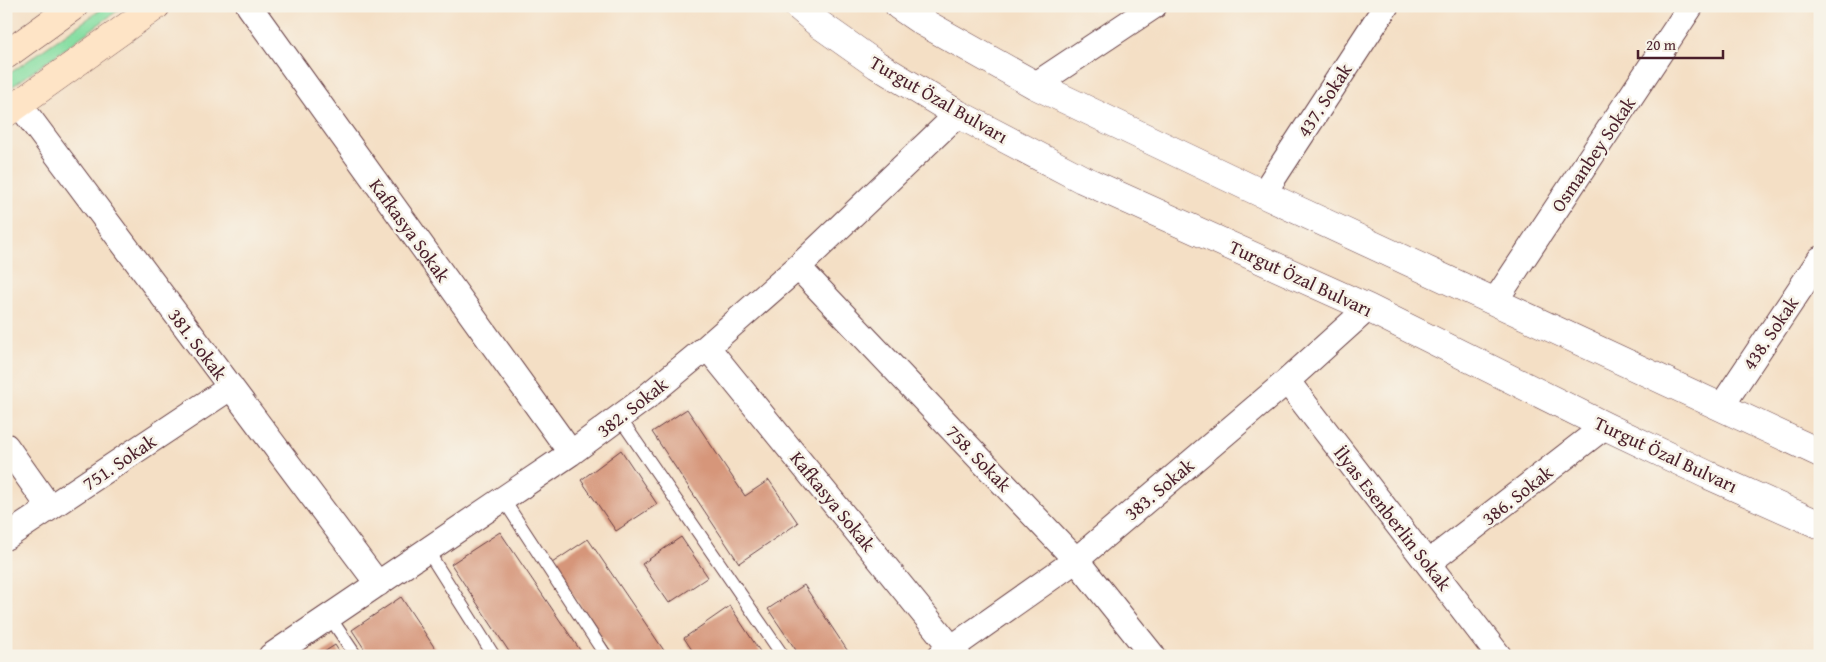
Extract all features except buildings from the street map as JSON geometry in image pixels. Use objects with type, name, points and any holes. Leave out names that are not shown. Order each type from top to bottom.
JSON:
[{"type":"main road","points":[[6,55],[74,6]]},
{"type":"main road","points":[[12,108],[156,6]]},
{"type":"street","name":"Kafkasya Sokak","points":[[249,6],[571,453]]},
{"type":"street","name":"Turgut Özal Bulvarı","points":[[798,6],[819,24],[877,65],[958,114],[1082,178],[1368,308],[1605,426],[1820,525]]},
{"type":"street","points":[[899,6],[921,21],[1036,86],[1263,194],[1820,453]]},
{"type":"street","points":[[1036,86],[1154,6]]},
{"type":"street","name":"437. Sokak","points":[[1263,194],[1386,6]]},
{"type":"street","name":"Osmanbey Sokak","points":[[1495,301],[1691,6]]},
{"type":"street","name":"381. Sokak","points":[[12,108],[231,387],[378,584]]},
{"type":"street","name":"382. Sokak","points":[[271,656],[571,453],[708,347],[798,267],[958,114]]},
{"type":"street","name":"438. Sokak","points":[[1721,407],[1820,260]]},
{"type":"street","name":"758. Sokak","points":[[798,267],[1076,560],[1153,656]]},
{"type":"street","name":"383. Sokak","points":[[950,653],[1076,560],[1287,381],[1368,308]]},
{"type":"street","name":"Kafkasya Sokak","points":[[708,347],[950,653]]},
{"type":"street","name":"İlyas Esenberlin Sokak","points":[[1287,381],[1499,656]]},
{"type":"street","name":"751. Sokak","points":[[6,538],[231,387]]},
{"type":"street","name":"386. Sokak","points":[[1428,564],[1605,426]]},
{"type":"street","points":[[6,446],[50,508]]},
{"type":"lane","points":[[619,417],[782,656]]},
{"type":"lane","points":[[503,499],[606,656]]},
{"type":"lane","points":[[427,550],[494,656]]},
{"type":"lane","points":[[329,616],[356,656]]},
{"type":"green space","points":[[106,6],[124,6],[6,91],[6,76]]}]
